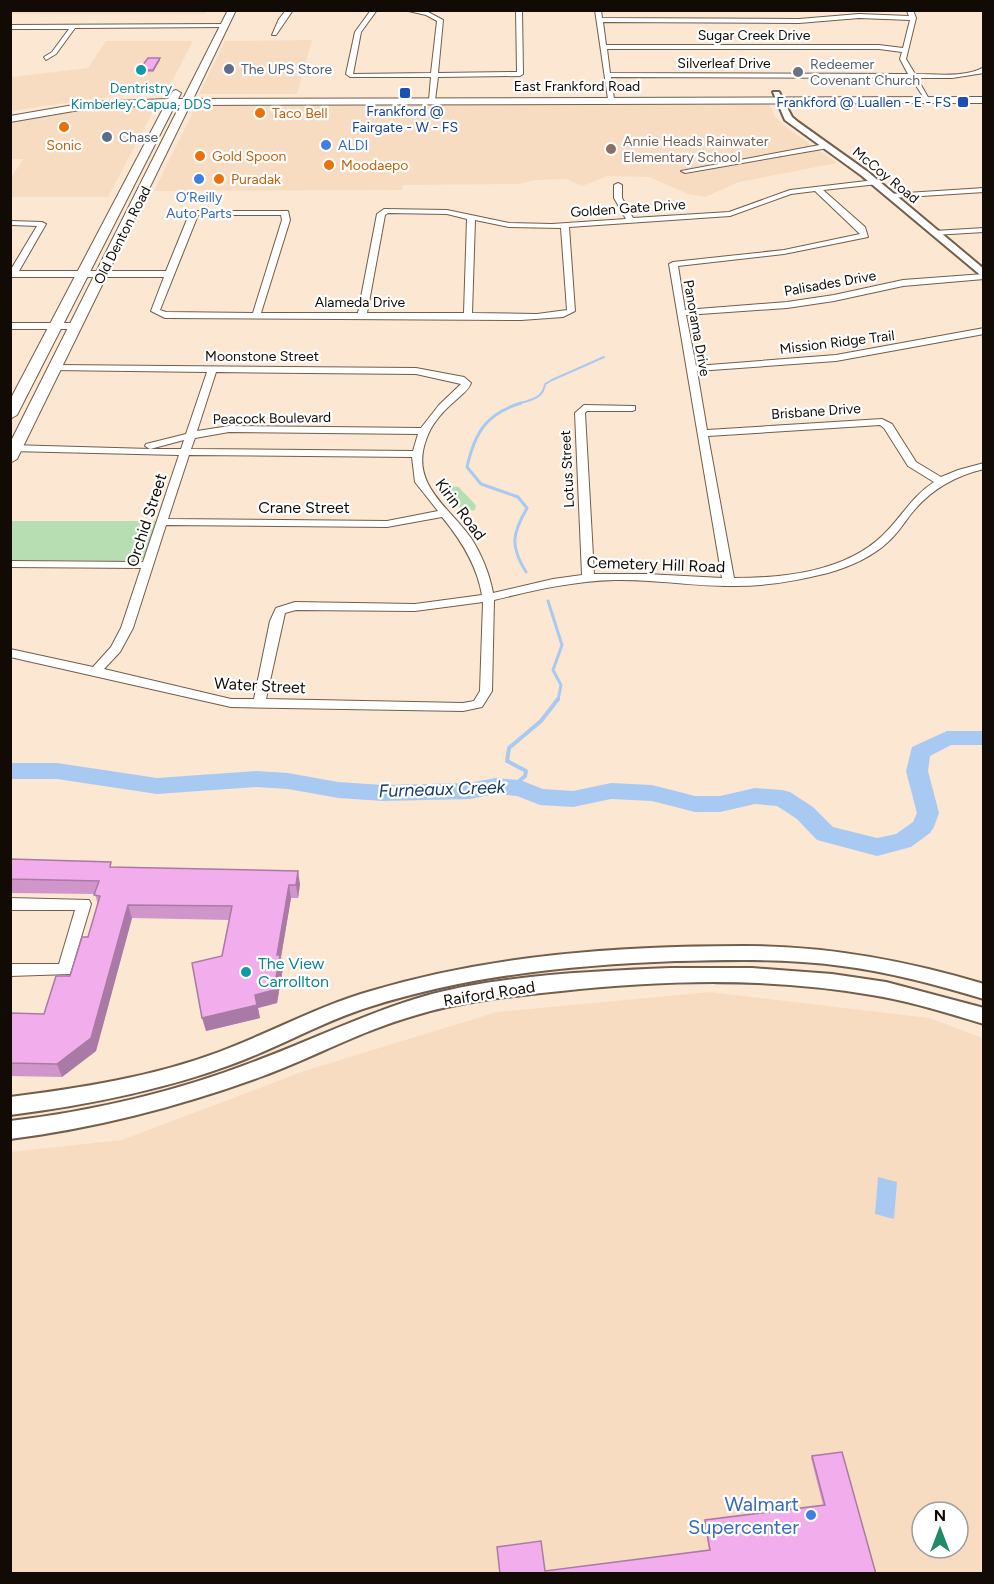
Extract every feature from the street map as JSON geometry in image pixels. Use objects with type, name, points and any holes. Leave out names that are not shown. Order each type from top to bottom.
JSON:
[{"type":"main road","name":"Old Denton Road","points":[[12,452],[155,169],[232,10]]},
{"type":"main road","points":[[196,52],[211,52]]},
{"type":"main road","name":"Old Denton Road","points":[[10,415],[180,85]]},
{"type":"main road","name":"East Frankford Road","points":[[173,99],[984,95]]},
{"type":"main road","name":"East Frankford Road","points":[[924,97],[984,100]]},
{"type":"main road","points":[[10,113],[92,100],[173,99]]},
{"type":"main road","points":[[10,119],[91,105],[173,99]]},
{"type":"main road","points":[[137,169],[155,169]]},
{"type":"street","points":[[274,34],[290,10]]},
{"type":"street","points":[[374,10],[358,32],[349,74],[352,76],[520,74],[519,10]]},
{"type":"street","points":[[407,10],[428,14],[440,20],[432,97]]},
{"type":"street","points":[[598,10],[611,96]]},
{"type":"street","points":[[752,10],[756,21]]},
{"type":"street","points":[[831,10],[835,18]]},
{"type":"street","points":[[909,10],[913,18],[903,59],[924,97]]},
{"type":"street","points":[[600,20],[811,21],[874,16],[913,18]]},
{"type":"street","points":[[10,27],[224,26]]},
{"type":"street","points":[[46,58],[54,53],[73,27]]},
{"type":"street","name":"Sugar Creek Drive","points":[[603,47],[879,47],[904,50]]},
{"type":"street","name":"Silverleaf Drive","points":[[607,75],[952,76],[979,73],[984,69]]},
{"type":"street","name":"McCoy Road","points":[[777,97],[788,118],[874,182],[984,275]]},
{"type":"street","points":[[685,171],[825,146]]},
{"type":"street","name":"Golden Gate Drive","points":[[362,316],[381,214],[387,211],[437,211],[519,226],[565,225],[730,214],[776,196],[874,182]]},
{"type":"street","points":[[618,185],[618,198],[631,221]]},
{"type":"street","name":"Panorama Drive","points":[[729,583],[673,264],[756,256],[865,235],[862,229],[817,189]]},
{"type":"street","points":[[891,196],[984,190]]},
{"type":"street","points":[[12,274],[170,274],[196,213],[237,211],[285,213],[256,316]]},
{"type":"street","points":[[468,316],[471,217]]},
{"type":"street","points":[[12,223],[42,224],[12,274]]},
{"type":"street","name":"Alameda Drive","points":[[170,274],[155,311],[165,315],[565,315],[571,311],[565,225]]},
{"type":"street","points":[[934,233],[984,230]]},
{"type":"street","name":"Palisades Drive","points":[[682,313],[787,305],[834,298],[903,283],[984,275]]},
{"type":"street","points":[[10,326],[76,326]]},
{"type":"street","name":"Mission Ridge Trail","points":[[691,369],[828,359],[910,346],[958,333],[984,330]]},
{"type":"street","name":"Moonstone Street","points":[[55,368],[416,371],[454,376],[466,383],[464,388],[422,431]]},
{"type":"street","name":"Orchid Street","points":[[95,672],[116,649],[128,628],[212,370]]},
{"type":"street","name":"Lotus Street","points":[[588,578],[580,413],[584,408],[632,408]]},
{"type":"street","name":"Brisbane Drive","points":[[702,433],[882,422],[888,426],[912,464],[940,481]]},
{"type":"street","name":"Peacock Boulevard","points":[[124,451],[229,429],[422,431]]},
{"type":"street","name":"Kirin Road","points":[[422,431],[417,472],[420,482],[466,540],[479,564],[489,597],[486,691],[478,704]]},
{"type":"street","name":"Peacock Boulevard","points":[[12,452],[418,454]]},
{"type":"street","name":"Cemetery Hill Road","points":[[259,704],[280,611],[295,606],[416,608],[451,605],[588,578],[622,577],[729,583],[790,578],[825,570],[855,558],[882,542],[901,523],[906,513],[922,494],[940,481],[984,466]]},
{"type":"street","name":"Crane Street","points":[[162,522],[387,524],[445,513]]},
{"type":"street","points":[[10,564],[148,565]]},
{"type":"street","name":"Water Street","points":[[10,653],[208,700],[259,704],[463,707],[478,704]]},
{"type":"street","points":[[10,904],[84,904],[65,970],[10,970]]},
{"type":"street","name":"Raiford Road","points":[[10,1106],[51,1101],[159,1079],[223,1059],[367,999],[443,979],[593,957],[697,953],[799,954],[885,966],[984,992]]},
{"type":"street","name":"Raiford Road","points":[[10,1130],[95,1118],[164,1100],[257,1069],[375,1022],[433,1002],[494,991],[596,979],[712,974],[800,979],[873,988],[984,1016]]},
{"type":"street","points":[[159,1079],[164,1100]]},
{"type":"shaded area","points":[[10,11],[207,11],[205,14],[11,14]]},
{"type":"shaded area","points":[[312,40],[297,94],[199,94],[225,41]]},
{"type":"shaded area","points":[[106,41],[193,41],[166,93],[114,96],[11,111],[11,77],[88,68]]},
{"type":"shaded area","points":[[768,103],[776,118],[787,128],[837,163],[739,182],[705,197],[688,194],[649,177],[608,176],[582,186],[566,179],[535,180],[519,184],[403,185],[402,190],[154,191],[196,106]]},
{"type":"shaded area","points":[[156,106],[108,197],[11,197],[11,178],[23,159],[11,159],[11,122],[88,109]]},
{"type":"shaded area","points":[[710,992],[929,1018],[983,1038],[983,1573],[11,1573],[10,1152],[122,1140],[304,1071],[497,1012]]},
{"type":"green space","points":[[459,487],[472,500],[476,506],[475,510],[466,510],[454,503],[444,492],[444,488]]},
{"type":"green space","points":[[11,521],[157,521],[144,558],[137,561],[11,560]]},
{"type":"water","points":[[878,1177],[897,1182],[894,1219],[875,1214]]},
{"type":"building","points":[[148,58],[160,58],[153,70],[139,70]]},
{"type":"building","name":"The View Carrollton","points":[[10,859],[111,862],[110,867],[298,871],[296,885],[289,885],[277,955],[280,955],[274,990],[255,995],[257,1005],[202,1018],[192,963],[222,956],[232,906],[128,905],[91,1038],[57,1064],[10,1063],[10,1013],[44,1014],[56,976],[70,976],[82,937],[88,937],[100,896],[94,895],[99,881],[10,879]]},
{"type":"building","name":"Walmart Supercenter","points":[[842,1452],[876,1574],[500,1574],[497,1547],[541,1541],[545,1571],[710,1550],[705,1520],[825,1505],[812,1456]]},
{"type":"waterway","points":[[517,404],[539,396],[545,384],[552,380],[604,357]]},
{"type":"waterway","points":[[521,403],[499,413],[484,426],[478,434],[467,467],[481,484],[518,497],[527,508],[518,525],[515,540],[517,555],[526,572]]},
{"type":"waterway","points":[[548,601],[562,645],[553,670],[561,685],[558,700]]},
{"type":"waterway","points":[[512,787],[525,776],[526,771],[507,761],[509,748],[541,721],[558,699]]},
{"type":"waterway","name":"Furneaux Creek","points":[[10,771],[57,771],[157,786],[256,779],[288,781],[338,790],[383,793],[470,791],[495,786],[520,788],[540,797],[573,799],[611,791],[652,793],[695,804],[720,804],[755,796],[782,798],[805,813],[825,834],[877,847],[903,841],[922,827],[928,813],[917,771],[920,752],[947,738],[984,738]]},
{"type":"place","name":"The UPS Store","points":[[229,69]]},
{"type":"place","name":"Dentristry Kimberley Capua, DDS","points":[[141,70]]},
{"type":"place","name":"Redeemer Covenant Church","points":[[798,72]]},
{"type":"place","name":"Frankford @ Fairgate - W - FS","points":[[405,93]]},
{"type":"place","name":"Frankford @ Luallen - E - FS","points":[[963,102]]},
{"type":"place","name":"Taco Bell","points":[[260,113]]},
{"type":"place","name":"Sonic","points":[[64,127]]},
{"type":"place","name":"Chase","points":[[107,137]]},
{"type":"place","name":"ALDI","points":[[326,145]]},
{"type":"place","name":"Annie Heads Rainwater Elementary School","points":[[611,149]]},
{"type":"place","name":"Gold Spoon","points":[[200,156]]},
{"type":"place","name":"Moodaepo","points":[[329,165]]},
{"type":"place","name":"O’Reilly Auto Parts","points":[[199,179]]},
{"type":"place","name":"Puradak","points":[[219,179]]},
{"type":"place","name":"The View Carrollton","points":[[246,972]]},
{"type":"place","name":"Walmart Supercenter","points":[[811,1515]]}]
